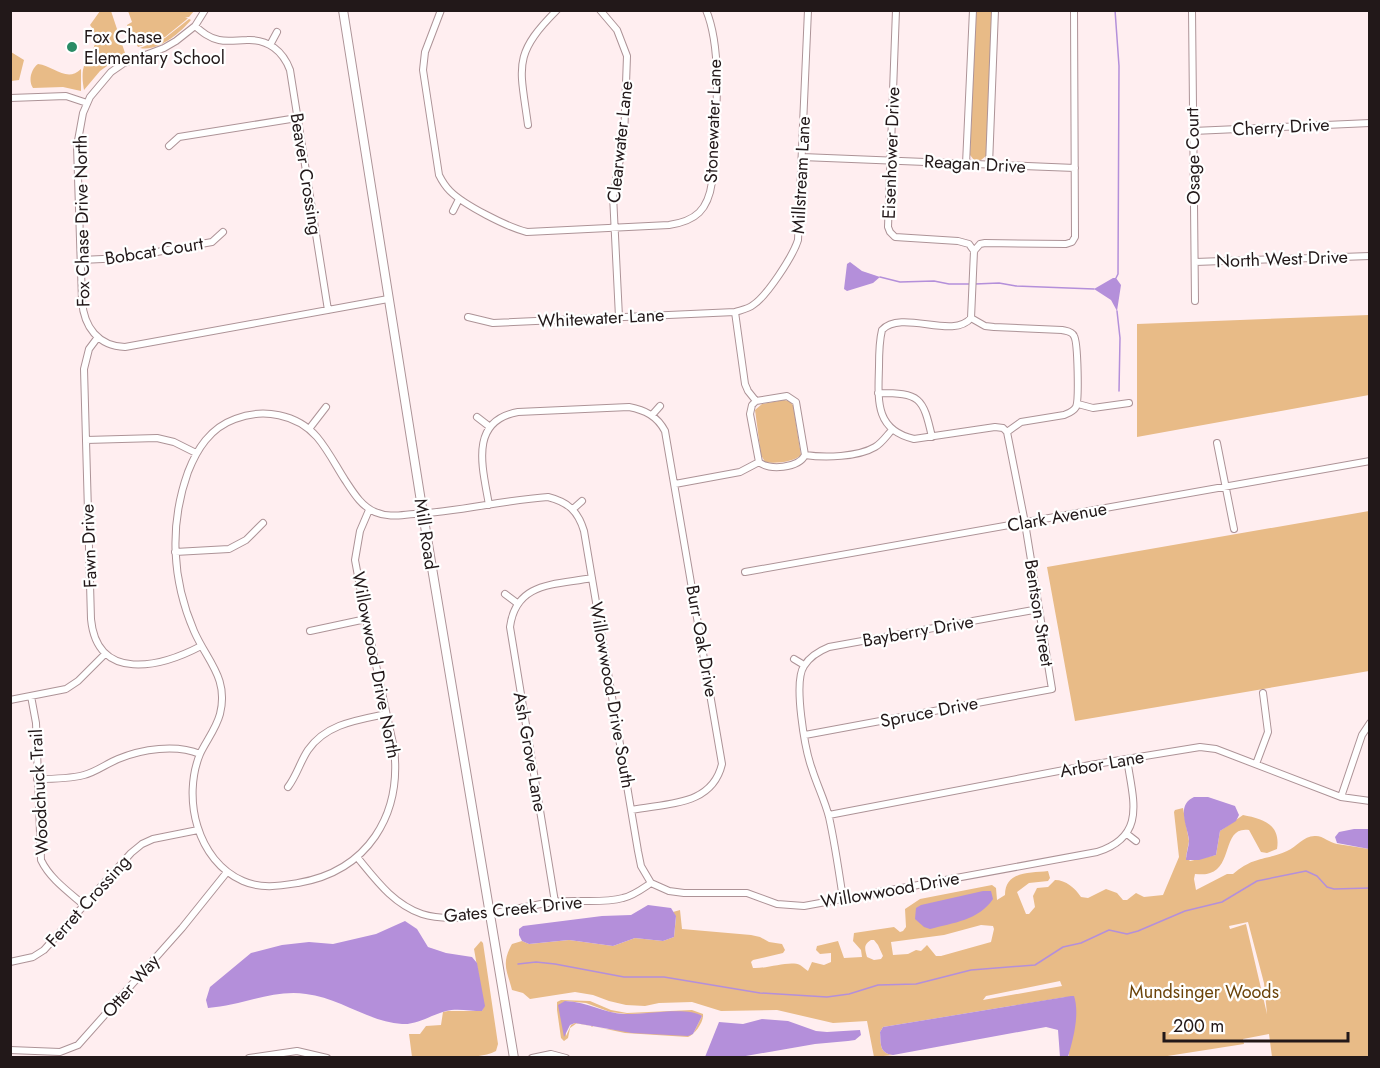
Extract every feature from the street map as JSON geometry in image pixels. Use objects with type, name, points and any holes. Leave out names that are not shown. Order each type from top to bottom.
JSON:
[{"type":"street","name":"Fox Chase Drive North","points":[[98,337],[90,329],[84,316],[77,146],[80,123],[87,103],[100,83],[111,72],[124,63],[176,41],[195,26],[205,10]]},
{"type":"street","name":"Mill Road","points":[[343,10],[423,514],[514,1058]]},
{"type":"street","points":[[441,10],[425,52],[423,70],[439,175],[444,184],[459,199],[453,211]]},
{"type":"street","points":[[528,125],[521,67],[524,53],[538,29],[558,10]]},
{"type":"street","name":"Clearwater Lane","points":[[600,10],[617,30],[627,56],[624,139],[613,195],[619,317]]},
{"type":"street","name":"Stonewater Lane","points":[[459,199],[506,224],[527,232],[684,223],[695,217],[705,207],[710,195],[717,73],[715,41],[706,10]]},
{"type":"street","name":"Millstream Lane","points":[[735,312],[754,305],[763,296],[795,250],[798,240],[808,10]]},
{"type":"street","name":"Eisenhower Drive","points":[[896,10],[888,220],[890,232],[895,237],[902,238],[965,242],[974,251]]},
{"type":"street","points":[[966,164],[973,10]]},
{"type":"street","points":[[989,165],[995,10]]},
{"type":"street","points":[[971,318],[974,251],[980,244],[991,242],[1059,244],[1072,242],[1076,231],[1074,10]]},
{"type":"street","name":"Osage Court","points":[[1192,10],[1195,301]]},
{"type":"street","points":[[195,26],[217,40],[259,40],[270,45],[277,32]]},
{"type":"street","name":"Beaver Crossing","points":[[270,45],[282,55],[290,70],[328,310]]},
{"type":"street","points":[[10,98],[63,96],[87,103]]},
{"type":"street","points":[[169,146],[178,137],[297,118]]},
{"type":"street","name":"Cherry Drive","points":[[1193,131],[1370,123]]},
{"type":"street","name":"Reagan Drive","points":[[802,157],[1075,168]]},
{"type":"street","name":"Bobcat Court","points":[[81,260],[123,258],[212,242],[223,232]]},
{"type":"street","name":"North West Drive","points":[[1195,262],[1370,255]]},
{"type":"street","points":[[98,337],[113,345],[129,346],[388,299]]},
{"type":"street","points":[[735,312],[745,384],[756,401]]},
{"type":"street","name":"Whitewater Lane","points":[[468,316],[493,323],[735,312]]},
{"type":"street","points":[[971,318],[985,326],[1070,331],[1076,341],[1078,404],[1071,413],[1021,422],[1007,432],[995,427],[914,439],[904,437],[892,430],[881,412],[878,393],[882,330],[886,325],[897,323],[960,326],[971,318]]},
{"type":"street","name":"Fawn Drive","points":[[98,337],[89,349],[84,369],[92,619],[95,639],[105,654]]},
{"type":"street","points":[[878,393],[902,393],[918,400],[925,407],[932,437]]},
{"type":"street","points":[[787,396],[796,402],[805,455],[803,460],[798,462],[770,468],[759,462],[750,413],[756,401],[787,396]]},
{"type":"street","points":[[1078,404],[1093,408],[1129,403]]},
{"type":"street","points":[[489,505],[482,451],[483,439],[490,427],[505,416],[524,411],[629,406],[652,415],[660,406]]},
{"type":"street","points":[[309,429],[326,407]]},
{"type":"street","name":"Willowwood Drive North","points":[[268,414],[281,416],[309,429],[324,447],[359,500],[369,510],[360,531],[355,560],[396,765],[394,790],[391,807],[384,822],[376,836],[357,857],[321,877],[279,886],[250,884],[227,872],[209,851],[198,830],[193,808],[192,789],[200,754],[220,716],[223,696],[221,681],[214,664],[201,646],[180,591],[175,552],[177,516],[181,494],[196,453],[220,426],[244,416],[268,414]]},
{"type":"street","name":"Burr Oak Drive","points":[[632,810],[699,796],[711,788],[719,776],[722,764],[667,436],[662,425],[652,415]]},
{"type":"street","points":[[477,417],[490,427]]},
{"type":"street","points":[[805,455],[832,456],[871,449],[892,430]]},
{"type":"street","name":"Bentson Street","points":[[1007,432],[1025,523],[1052,689]]},
{"type":"street","points":[[86,440],[157,438],[174,442],[196,453]]},
{"type":"street","points":[[1216,443],[1233,529]]},
{"type":"street","name":"Clark Avenue","points":[[745,573],[1370,461]]},
{"type":"street","points":[[675,484],[740,472],[759,462]]},
{"type":"street","points":[[369,510],[393,516],[423,514],[548,497],[561,501],[573,509],[582,501]]},
{"type":"street","name":"Willowwood Drive South","points":[[573,509],[582,522],[584,531],[639,858],[651,883]]},
{"type":"street","points":[[175,552],[229,549],[246,540],[263,523]]},
{"type":"street","points":[[505,594],[517,603],[525,594],[536,588],[592,578]]},
{"type":"street","name":"Ash Grove Lane","points":[[517,603],[512,613],[510,633],[555,902]]},
{"type":"street","name":"Bayberry Drive","points":[[804,665],[817,652],[829,647],[1039,609]]},
{"type":"street","points":[[310,631],[366,619]]},
{"type":"street","points":[[10,700],[59,691],[73,685],[105,654],[113,660],[132,665],[177,657],[201,646]]},
{"type":"street","points":[[794,659],[804,665],[798,684],[798,693],[811,767],[829,816],[843,899]]},
{"type":"street","name":"Spruce Drive","points":[[805,735],[1052,689]]},
{"type":"street","points":[[1256,764],[1268,732],[1263,693]]},
{"type":"street","name":"Woodchuck Trail","points":[[31,696],[36,723],[41,860],[53,878],[85,906]]},
{"type":"street","points":[[288,787],[296,776],[308,750],[326,732],[348,722],[386,714]]},
{"type":"street","points":[[1341,796],[1362,735],[1370,723]]},
{"type":"street","name":"Arbor Lane","points":[[829,816],[1200,747],[1216,749],[1341,796],[1370,801]]},
{"type":"street","points":[[37,779],[86,775],[119,759],[162,749],[182,748],[200,754]]},
{"type":"street","points":[[1127,759],[1134,804],[1132,824],[1127,834],[1136,841]]},
{"type":"street","name":"Ferret Crossing","points":[[10,962],[33,957],[44,950],[131,853],[142,844],[198,830]]},
{"type":"street","name":"Willowwood Drive","points":[[651,883],[669,891],[684,893],[747,892],[777,904],[795,906],[1097,852],[1113,846],[1127,834]]},
{"type":"street","name":"Gates Creek Drive","points":[[357,857],[388,893],[413,910],[430,916],[449,918],[555,902],[619,899],[651,883]]},
{"type":"street","name":"Otter Way","points":[[14,1053],[60,1053],[78,1045],[182,928],[227,872]]},
{"type":"street","points":[[249,1058],[297,1051],[327,1058]]},
{"type":"street","points":[[532,1058],[551,1054],[566,1058]]},
{"type":"green space","points":[[100,11],[111,11],[125,53],[100,71],[84,90],[83,70],[96,38],[90,25]]},
{"type":"green space","points":[[128,11],[194,11],[165,37],[138,47],[127,25],[132,22]]},
{"type":"green space","points":[[976,11],[993,11],[986,156],[981,160],[974,160],[970,155]]},
{"type":"green space","points":[[189,19],[191,20],[175,36],[154,47],[140,48],[165,38]]},
{"type":"green space","points":[[11,52],[24,60],[19,80],[11,81]]},
{"type":"green space","points":[[38,64],[65,74],[76,73],[81,69],[81,91],[63,87],[33,88],[31,75]]},
{"type":"green space","points":[[1369,315],[1369,395],[1137,437],[1137,324]]},
{"type":"green space","points":[[784,400],[793,405],[801,455],[784,462],[765,462],[761,455],[755,410],[762,404]]},
{"type":"green space","points":[[1369,511],[1369,671],[1075,721],[1047,567]]},
{"type":"green space","name":"Mundsinger Woods","points":[[1183,808],[1189,841],[1186,857],[1190,861],[1216,855],[1220,831],[1243,815],[1269,824],[1278,841],[1277,849],[1267,853],[1261,852],[1249,830],[1241,830],[1231,840],[1222,863],[1217,869],[1208,874],[1195,874],[1196,890],[1227,874],[1233,874],[1253,861],[1287,851],[1312,836],[1337,844],[1369,849],[1369,1057],[1272,1057],[1269,1034],[1243,1039],[1244,1044],[1161,1057],[1069,1057],[1066,997],[883,1027],[880,1032],[883,1050],[893,1055],[874,1057],[867,1021],[833,1023],[777,1010],[721,1011],[692,1002],[659,1003],[645,1006],[626,1005],[575,992],[530,999],[523,993],[512,990],[507,972],[506,962],[512,944],[522,941],[529,944],[569,940],[613,946],[635,938],[663,941],[674,937],[676,917],[673,912],[680,910],[682,929],[751,935],[782,944],[785,950],[783,953],[753,960],[751,962],[753,968],[796,964],[808,971],[812,962],[824,965],[831,962],[831,953],[820,954],[816,950],[817,946],[838,941],[844,958],[862,957],[861,950],[853,941],[854,933],[894,927],[900,932],[903,931],[906,927],[905,909],[920,899],[992,885],[996,888],[997,900],[1005,895],[1009,881],[1026,873],[1048,871],[1050,878],[1048,881],[1029,883],[1017,892],[1026,914],[1029,914],[1035,907],[1033,896],[1037,888],[1048,887],[1055,880],[1066,883],[1081,897],[1088,898],[1106,889],[1117,893],[1123,900],[1127,900],[1136,893],[1144,897],[1163,895],[1179,857],[1175,810]],"holes":[[[1248,922],[1264,983],[1267,1014],[1246,924],[1230,929],[1229,926]],[[981,925],[993,926],[994,929],[991,942],[941,956],[936,956],[927,945],[921,951],[893,955],[891,942],[944,935]],[[874,940],[883,956],[881,959],[874,960],[867,957],[865,947]],[[1060,981],[1062,986],[983,1000],[986,996]]]},
{"type":"green space","points":[[481,941],[498,1044],[496,1051],[467,1057],[412,1057],[409,1034],[420,1034],[426,1026],[441,1025],[443,1012],[482,1011],[484,1006],[474,949]]},
{"type":"green space","points":[[561,1000],[590,1001],[611,1010],[627,1013],[692,1010],[703,1014],[703,1017],[701,1024],[693,1033],[702,1016],[675,1013],[627,1014],[610,1012],[586,1003],[565,1001],[566,1036],[571,1025],[577,1023],[570,1028],[568,1038],[564,1041],[561,1038],[557,1002]]},
{"type":"green space","points":[[595,1027],[693,1034],[688,1037],[625,1033]]},
{"type":"shaded area","points":[[850,262],[862,271],[880,277],[873,283],[847,291],[844,289],[847,264]]},
{"type":"shaded area","points":[[1116,278],[1121,285],[1117,311],[1111,300],[1094,289]]},
{"type":"shaded area","points":[[1194,797],[1208,797],[1235,806],[1239,815],[1236,821],[1220,831],[1216,855],[1199,860],[1186,860],[1189,840],[1184,810],[1185,805]]},
{"type":"shaded area","points":[[1369,829],[1369,849],[1337,843],[1335,837],[1339,832]]},
{"type":"shaded area","points":[[991,891],[993,899],[980,912],[965,920],[930,929],[915,919],[916,908],[921,905]]},
{"type":"shaded area","points":[[648,905],[671,908],[676,916],[674,937],[663,941],[635,938],[613,946],[569,940],[529,944],[522,941],[519,935],[519,929],[523,926],[602,916],[631,915]]},
{"type":"shaded area","points":[[405,921],[417,929],[428,947],[446,953],[472,957],[477,963],[485,1006],[482,1011],[450,1010],[419,1021],[402,1024],[378,1019],[319,996],[294,993],[208,1008],[206,1000],[210,987],[251,953],[282,945],[309,942],[333,944],[376,934]]},
{"type":"shaded area","points":[[1074,996],[1076,1003],[1076,1019],[1068,1057],[1060,1057],[1058,1030],[1046,1027],[893,1055],[885,1052],[882,1047],[880,1032],[883,1027]]},
{"type":"shaded area","points":[[565,1001],[624,1014],[676,1011],[702,1016],[693,1034],[688,1036],[632,1033],[575,1023],[570,1025],[564,1037],[558,1005]]},
{"type":"shaded area","points":[[762,1019],[788,1021],[816,1031],[860,1030],[861,1035],[855,1040],[815,1044],[740,1057],[705,1057],[719,1022],[743,1024]]},
{"type":"waterway","points":[[1115,10],[1119,66],[1118,274],[1116,278]]},
{"type":"waterway","points":[[880,277],[900,282],[934,281],[971,284]]},
{"type":"waterway","points":[[975,284],[999,283],[1016,286],[1094,289]]},
{"type":"waterway","points":[[1117,311],[1120,338],[1119,391]]},
{"type":"waterway","points":[[518,964],[536,962],[555,964],[624,977],[664,977],[760,993],[827,997],[849,994],[878,985],[916,984],[971,970],[1035,965],[1063,947],[1081,943],[1109,930],[1127,934],[1138,931],[1185,911],[1222,902],[1257,881],[1306,871],[1317,876],[1327,887],[1334,889],[1370,888]]},
{"type":"place","name":"Fox Chase Elementary School","points":[[72,47]]}]
